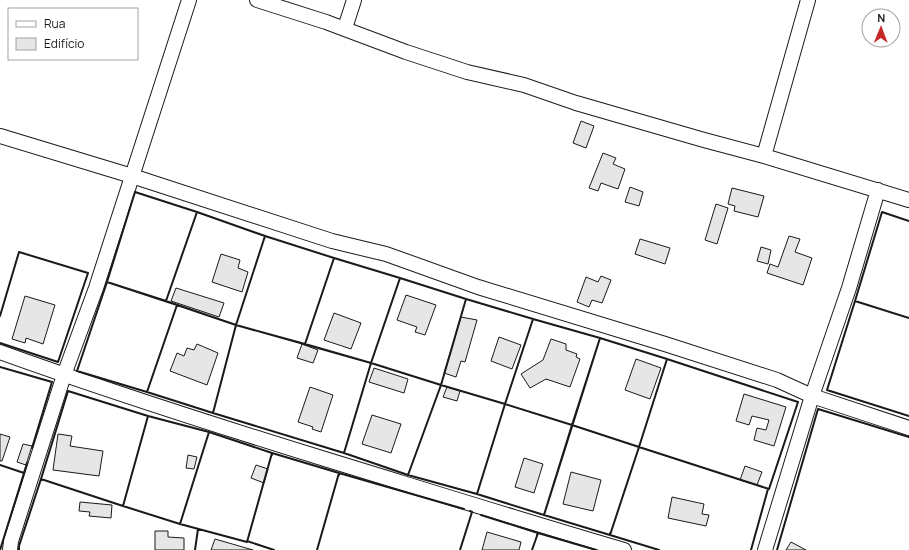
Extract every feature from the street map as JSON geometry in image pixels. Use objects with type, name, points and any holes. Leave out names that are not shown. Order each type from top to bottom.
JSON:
[{"type":"street","points":[[10,550],[11,541],[64,375],[96,288],[189,0]]},
{"type":"street","points":[[257,0],[345,28],[406,52],[467,72],[524,85],[576,102],[764,156],[909,200]]},
{"type":"street","points":[[345,28],[354,0]]},
{"type":"street","points":[[764,156],[808,0]]},
{"type":"street","points":[[0,136],[132,176],[332,241],[386,254],[478,287],[777,380],[812,396],[909,428]]},
{"type":"street","points":[[765,550],[812,396],[849,288],[878,190]]},
{"type":"street","points":[[0,352],[64,375],[247,435],[554,530],[624,550]]},
{"type":"building","points":[[581,121],[594,126],[586,148],[573,143]]},
{"type":"building","points":[[603,153],[616,158],[613,164],[625,169],[618,189],[601,183],[598,191],[589,188]]},
{"type":"building","points":[[630,187],[643,192],[639,206],[625,202]]},
{"type":"building","points":[[732,188],[764,196],[758,217],[734,211],[735,206],[728,204]]},
{"type":"building","points":[[716,204],[728,208],[717,244],[705,240]]},
{"type":"building","points":[[789,236],[800,239],[795,252],[812,258],[803,285],[767,273],[770,264],[778,267]]},
{"type":"building","points":[[640,239],[670,248],[665,264],[635,254]]},
{"type":"building","points":[[761,247],[771,250],[768,264],[757,261]]},
{"type":"building","points":[[221,254],[240,260],[238,268],[248,272],[242,292],[212,282]]},
{"type":"building","points":[[601,276],[611,280],[602,303],[592,300],[589,307],[577,302],[586,277],[598,282]]},
{"type":"building","points":[[176,288],[224,303],[219,317],[171,301]]},
{"type":"building","points":[[406,295],[436,305],[425,335],[415,332],[417,327],[397,320]]},
{"type":"building","points":[[25,296],[55,305],[43,344],[26,338],[25,343],[12,339]]},
{"type":"building","points":[[334,313],[361,323],[351,349],[324,340]]},
{"type":"building","points":[[461,317],[477,320],[465,362],[461,361],[456,377],[444,373]]},
{"type":"building","points":[[499,337],[521,345],[512,369],[491,361]]},
{"type":"building","points":[[551,339],[566,344],[566,350],[577,354],[576,357],[580,359],[570,387],[546,379],[530,388],[521,374],[543,360]]},
{"type":"building","points":[[197,344],[218,353],[207,385],[170,371],[177,353],[184,356],[187,348],[194,350]]},
{"type":"building","points":[[302,344],[318,350],[313,363],[297,358]]},
{"type":"building","points":[[636,359],[661,368],[650,399],[625,390]]},
{"type":"building","points":[[374,368],[408,379],[404,393],[369,382]]},
{"type":"building","points":[[310,387],[333,395],[321,432],[312,429],[313,427],[298,422]]},
{"type":"building","points":[[447,387],[460,391],[457,401],[443,397]]},
{"type":"building","points":[[744,394],[786,407],[774,446],[754,440],[757,428],[766,430],[769,420],[752,416],[749,425],[736,421]]},
{"type":"building","points":[[372,415],[401,424],[391,453],[362,444]]},
{"type":"building","points":[[0,434],[10,437],[2,461],[0,461]]},
{"type":"building","points":[[58,434],[72,436],[70,446],[103,451],[99,476],[53,470]]},
{"type":"building","points":[[23,444],[32,446],[26,465],[17,462]]},
{"type":"building","points":[[188,455],[197,457],[194,469],[186,468]]},
{"type":"building","points":[[524,458],[543,464],[534,493],[515,487]]},
{"type":"building","points":[[256,465],[268,469],[264,483],[251,478]]},
{"type":"building","points":[[745,466],[762,472],[757,485],[740,480]]},
{"type":"building","points":[[571,472],[601,480],[593,511],[563,504]]},
{"type":"building","points":[[672,497],[704,504],[702,514],[709,515],[706,526],[668,518]]},
{"type":"building","points":[[80,502],[112,505],[111,518],[89,516],[90,512],[79,511]]},
{"type":"building","points":[[155,531],[168,531],[168,537],[184,538],[184,550],[155,550]]},
{"type":"building","points":[[487,532],[521,542],[519,550],[482,550]]},
{"type":"building","points":[[215,539],[253,550],[211,550]]},
{"type":"building","points":[[791,542],[806,550],[786,550]]},
{"type":"wall","points":[[135,192],[197,212],[166,301],[107,282],[135,192]]},
{"type":"wall","points":[[197,212],[265,236],[236,325],[166,301],[197,212]]},
{"type":"wall","points":[[855,301],[882,212],[909,221]]},
{"type":"wall","points":[[265,236],[334,258],[305,344],[236,325],[265,236]]},
{"type":"wall","points":[[0,316],[19,252],[88,273],[58,362],[0,343]]},
{"type":"wall","points":[[334,258],[400,278],[371,363],[305,344],[334,258]]},
{"type":"wall","points":[[400,278],[466,299],[441,385],[371,363],[400,278]]},
{"type":"wall","points":[[107,282],[177,305],[147,392],[77,371],[107,282]]},
{"type":"wall","points":[[466,299],[533,319],[505,404],[441,385],[466,299]]},
{"type":"wall","points":[[909,318],[855,301],[827,390],[909,416]]},
{"type":"wall","points":[[177,305],[236,325],[213,413],[147,392],[177,305]]},
{"type":"wall","points":[[533,319],[600,338],[572,425],[505,404],[533,319]]},
{"type":"wall","points":[[236,325],[371,363],[344,453],[213,413],[236,325]]},
{"type":"wall","points":[[572,425],[639,447],[610,535],[544,515],[600,338],[667,359],[639,447],[572,425]]},
{"type":"wall","points":[[667,359],[798,402],[769,489],[639,447],[667,359]]},
{"type":"wall","points":[[371,363],[441,385],[408,475],[344,453],[371,363]]},
{"type":"wall","points":[[0,367],[52,382],[32,448]]},
{"type":"wall","points":[[441,385],[505,404],[477,494],[408,475],[441,385]]},
{"type":"wall","points":[[148,416],[123,506],[41,479],[68,391],[148,416],[209,432],[180,524],[123,506],[148,416]]},
{"type":"wall","points":[[505,404],[572,425],[544,515],[477,494],[505,404]]},
{"type":"wall","points":[[777,550],[818,409],[909,437]]},
{"type":"wall","points":[[209,432],[272,453],[247,542],[180,524],[209,432]]},
{"type":"wall","points":[[272,455],[272,453],[339,473],[317,550]]},
{"type":"wall","points":[[0,465],[24,473],[27,463]]},
{"type":"wall","points":[[0,550],[23,473]]},
{"type":"wall","points":[[339,475],[339,473],[464,509]]},
{"type":"wall","points":[[19,550],[41,479],[42,480]]},
{"type":"wall","points":[[751,550],[768,489]]},
{"type":"wall","points":[[460,550],[472,512],[470,511]]},
{"type":"wall","points":[[481,515],[538,533],[532,550]]},
{"type":"wall","points":[[195,550],[197,529]]},
{"type":"wall","points":[[537,535],[538,533],[596,550]]},
{"type":"wall","points":[[610,533],[610,535],[659,550]]},
{"type":"wall","points":[[247,541],[274,550]]}]
